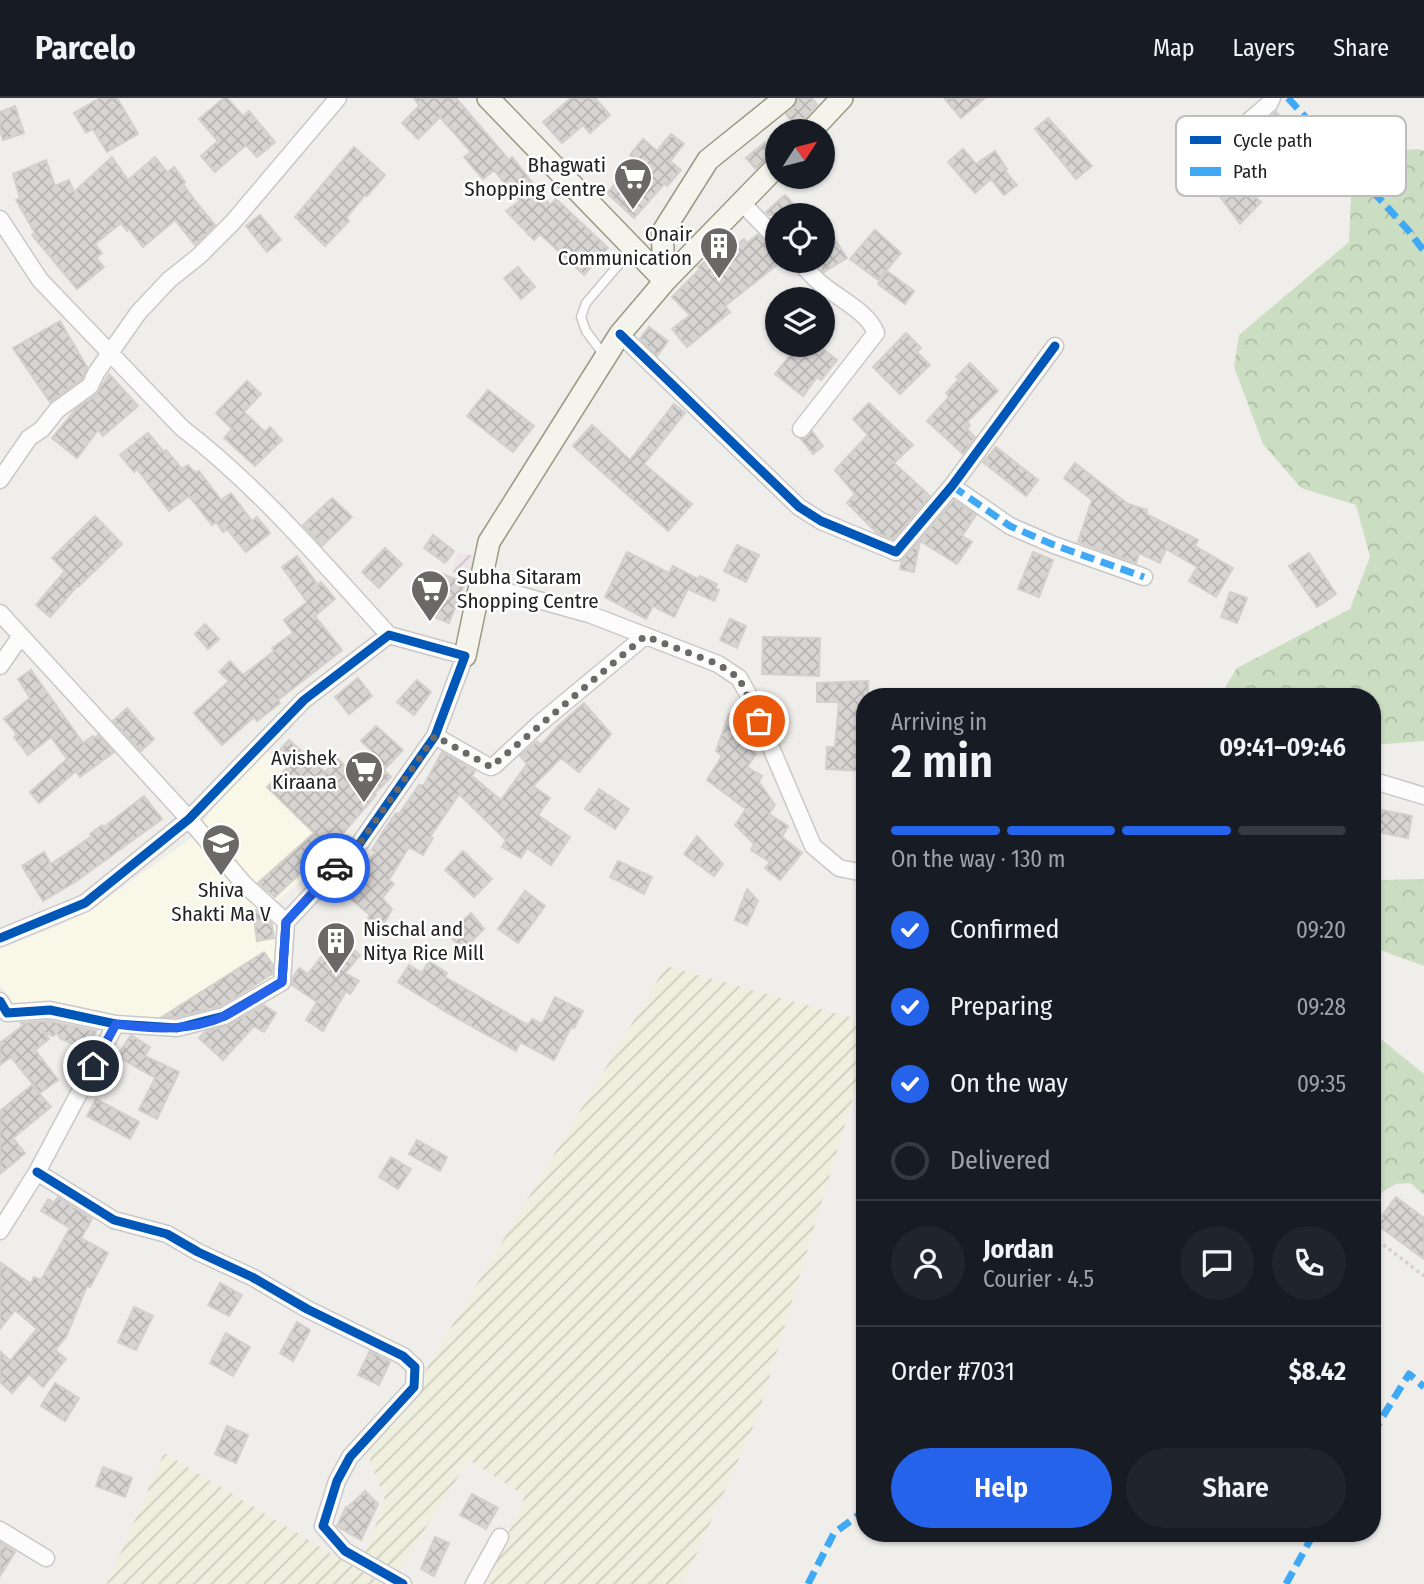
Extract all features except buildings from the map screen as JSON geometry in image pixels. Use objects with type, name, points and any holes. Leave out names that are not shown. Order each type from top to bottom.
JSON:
[{"type":"main road","points":[[488,98],[665,281]]},
{"type":"main road","points":[[665,281],[662,233],[708,160],[785,98]]},
{"type":"main road","points":[[822,119],[842,98]]},
{"type":"main road","points":[[465,656],[489,542],[620,334],[665,281],[765,179]]},
{"type":"street","points":[[0,480],[29,438],[42,429],[57,410],[90,386],[96,373],[138,313],[169,279],[199,256],[233,222],[338,98]]},
{"type":"street","points":[[1255,116],[1272,98]]},
{"type":"street","points":[[743,202],[765,226]]},
{"type":"street","points":[[0,219],[40,280],[182,428],[205,445],[279,514],[389,635],[465,656],[435,736],[360,843],[286,922],[282,982],[224,1016],[177,1028],[116,1024],[50,1010],[2,1010]]},
{"type":"street","points":[[801,429],[876,333],[866,318],[810,273]]},
{"type":"street","points":[[620,334],[799,507],[821,521],[896,552],[953,486],[1055,346]]},
{"type":"street","points":[[953,486],[1010,526],[1054,545],[1144,577]]},
{"type":"street","points":[[480,584],[589,614],[718,664],[739,678],[813,846],[839,868],[856,871]]},
{"type":"street","points":[[0,613],[189,819],[243,883],[286,922]]},
{"type":"street","points":[[0,939],[85,904],[189,819],[304,700],[389,635]]},
{"type":"street","points":[[435,736],[491,767],[645,636]]},
{"type":"street","points":[[0,666],[20,637]]},
{"type":"street","points":[[1381,783],[1424,796]]},
{"type":"street","points":[[0,1231],[37,1172],[116,1024]]},
{"type":"street","points":[[37,1172],[114,1220],[167,1234],[252,1277],[307,1309],[403,1356],[415,1367],[414,1387],[350,1457],[337,1481],[323,1526],[345,1551],[402,1584]]},
{"type":"street","points":[[0,1530],[46,1558]]},
{"type":"street","points":[[474,1584],[500,1537]]},
{"type":"lane","points":[[606,357],[586,331],[581,317],[586,303],[632,248]]},
{"type":"path","points":[[1381,1243],[1424,1276]]},
{"type":"shaded area","points":[[457,553],[476,556],[473,579],[453,573]]},
{"type":"shaded area","name":"Shiva Shakti Ma V","points":[[264,749],[355,835],[274,904],[281,973],[203,1021],[141,1021],[11,1002],[0,984],[0,949],[63,924],[112,895],[194,836],[209,814]]},
{"type":"green space","points":[[1406,150],[1424,151],[1424,741],[1381,744],[1381,688],[1225,688],[1237,668],[1350,609],[1370,557],[1356,505],[1301,488],[1263,444],[1234,367],[1239,335],[1349,242],[1351,196],[1406,196]]},
{"type":"green space","points":[[1424,879],[1424,966],[1381,950],[1381,880]]},
{"type":"green space","points":[[666,966],[856,1019],[856,1088],[757,1418],[683,1584],[485,1584],[525,1496],[469,1460],[395,1576],[365,1553],[385,1500],[364,1445],[417,1397],[424,1373]]},
{"type":"green space","points":[[1381,1039],[1424,1074],[1424,1195],[1410,1183],[1396,1184],[1381,1193]]},
{"type":"green space","points":[[164,1453],[382,1584],[107,1584]]},
{"type":"marked path","points":[[1288,98],[1304,116]]},
{"type":"marked path","points":[[1377,196],[1424,251]]},
{"type":"marked path","points":[[952,486],[1010,526],[1054,545],[1144,577]]},
{"type":"marked path","points":[[1381,1419],[1409,1374],[1424,1387]]},
{"type":"marked path","points":[[808,1584],[834,1533],[856,1517]]},
{"type":"marked path","points":[[1286,1584],[1309,1542]]},
{"type":"cycle path","points":[[620,334],[799,507],[821,521],[896,552],[952,486],[1055,346]]},
{"type":"cycle path","points":[[0,938],[85,903],[189,819],[304,700],[389,635],[465,656],[435,736],[360,843],[286,922],[282,982],[224,1016],[177,1028],[116,1024],[50,1010],[7,1013],[0,1001]]},
{"type":"cycle path","points":[[37,1172],[114,1220],[167,1234],[252,1277],[307,1309],[403,1356],[415,1367],[414,1387],[350,1457],[337,1481],[323,1526],[345,1551],[403,1584]]},
{"type":"way so far","points":[[335,868],[360,843],[435,736],[491,767],[645,636],[718,664],[739,678],[759,721]]},
{"type":"place","name":"Bhagwati Shopping Centre","points":[[633,211]]},
{"type":"place","name":"Onair Communication","points":[[719,280]]},
{"type":"place","name":"Subha Sitaram Shopping Centre","points":[[430,623]]},
{"type":"place","name":"Avishek Kiraana","points":[[364,804]]},
{"type":"place","name":"Shiva Shakti Ma V","points":[[221,877]]},
{"type":"place","name":"Nischal and Nitya Rice Mill","points":[[336,975]]},
{"type":"route","points":[[93,1066],[116,1024],[177,1028],[200,1024],[224,1016],[282,982],[286,922],[335,868]]}]
